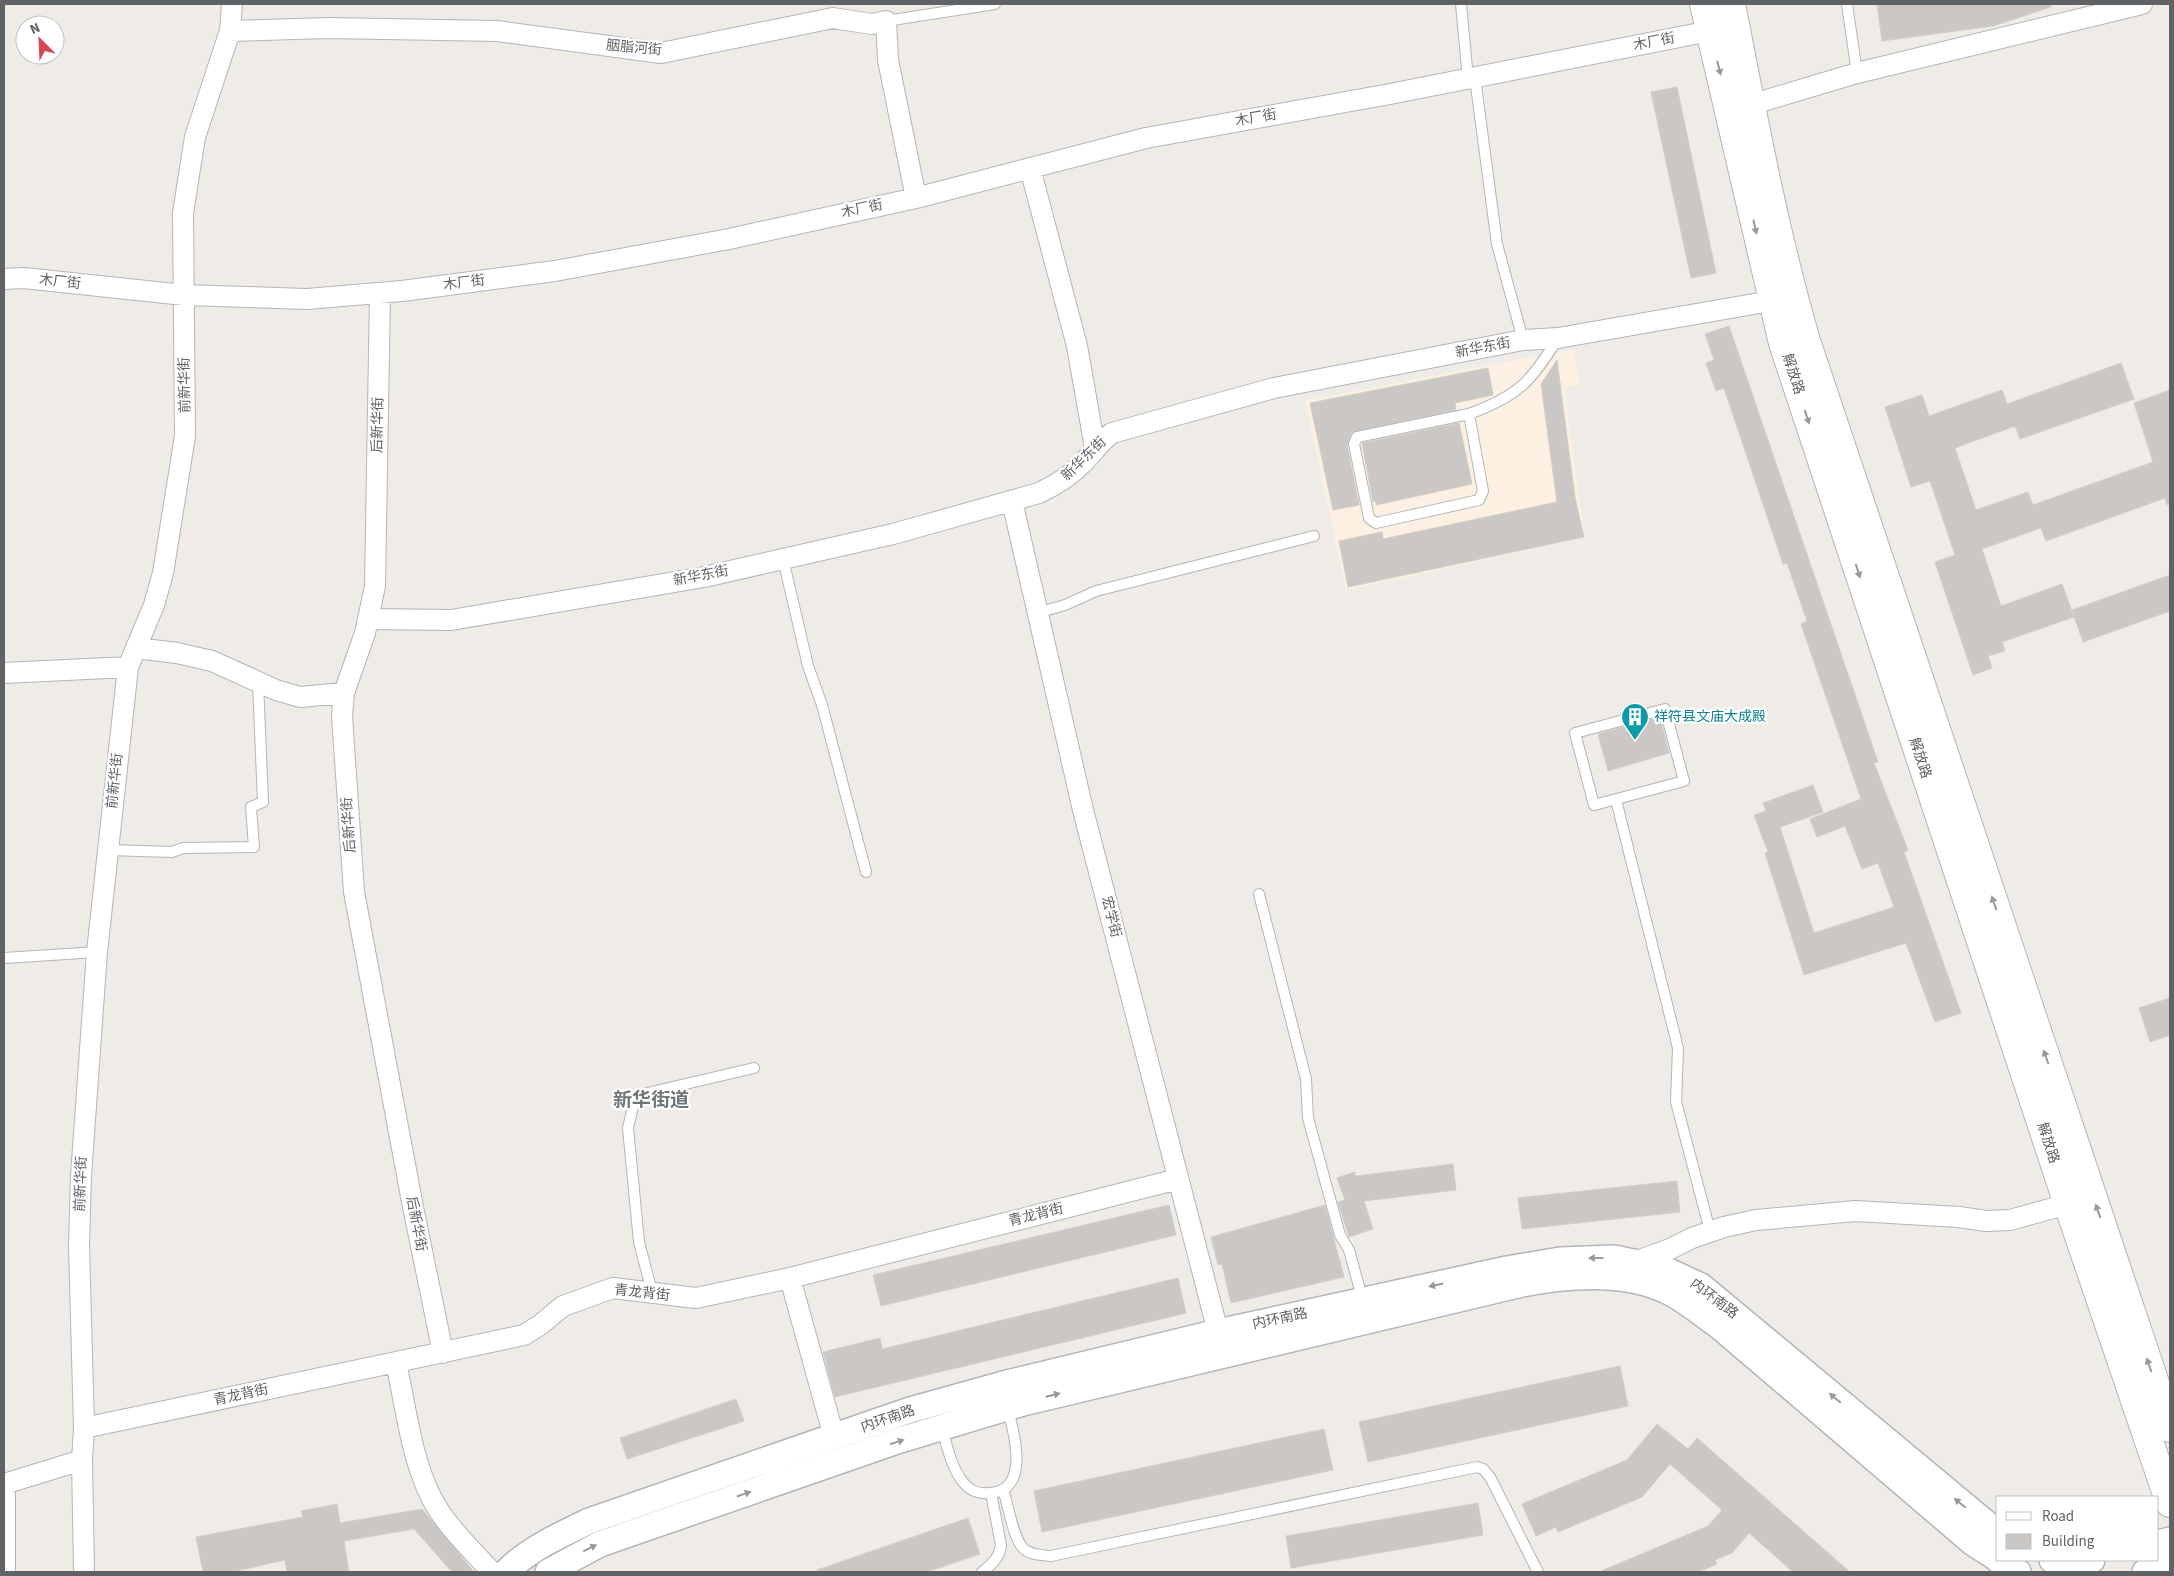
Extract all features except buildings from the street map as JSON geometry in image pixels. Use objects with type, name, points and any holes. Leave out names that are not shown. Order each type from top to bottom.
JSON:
[{"type":"main road","name":"解放路","points":[[1704,4],[1782,343],[2068,1204],[2170,1503]]},
{"type":"main road","name":"解放路","points":[[1731,4],[1750,105],[1792,295],[1806,341],[2165,1388],[2170,1428]]},
{"type":"street","name":"前新华街","points":[[84,1572],[82,1460],[84,1428],[79,1246],[80,1185],[96,952],[128,668],[154,605],[163,573],[185,436],[183,213],[195,137],[230,31],[232,4]]},
{"type":"street","points":[[1750,105],[1857,74],[2142,4]]},
{"type":"street","name":"胭脂河街","points":[[230,31],[328,28],[497,31],[661,53],[832,18],[872,24],[886,21]]},
{"type":"street","points":[[886,21],[888,60],[916,198]]},
{"type":"street","name":"木厂街","points":[[4,279],[24,278],[184,294],[307,299],[556,271],[729,239],[916,198],[1146,138],[1471,78],[1710,31]]},
{"type":"street","points":[[1030,168],[1077,346],[1095,448]]},
{"type":"street","name":"后新华街","points":[[380,292],[374,586],[365,634],[344,693],[342,716],[354,892],[411,1198],[443,1353]]},
{"type":"street","name":"新华东街","points":[[368,619],[452,620],[704,577],[894,534],[1039,493],[1060,483],[1112,433],[1130,426],[1274,388],[1523,340],[1558,338],[1771,301]]},
{"type":"street","name":"宏学街","points":[[1012,501],[1083,810],[1218,1332]]},
{"type":"street","points":[[136,648],[194,656],[229,667],[276,690],[300,697],[344,693]]},
{"type":"street","points":[[4,673],[128,668]]},
{"type":"street","name":"青龙背街","points":[[84,1428],[443,1353],[524,1334],[540,1325],[563,1306],[613,1288],[696,1298],[790,1278],[1178,1179]]},
{"type":"street","points":[[1637,1262],[1710,1231],[1756,1220],[1856,1211],[1959,1216],[1986,1221],[2010,1220],[2068,1204]]},
{"type":"street","name":"内环南路","points":[[506,1572],[547,1542],[589,1521],[910,1410],[1007,1382],[1218,1332],[1560,1260],[1614,1258],[1662,1268],[1701,1286],[1996,1531]]},
{"type":"street","name":"内环南路","points":[[548,1572],[600,1544],[1007,1407],[1522,1284],[1577,1276],[1624,1280],[1667,1291],[1719,1326],[1973,1542],[1996,1559]]},
{"type":"street","points":[[790,1278],[834,1437]]},
{"type":"street","points":[[396,1363],[418,1462],[431,1497],[440,1512],[492,1572]]},
{"type":"street","points":[[5,1572],[4,1484],[82,1460]]},
{"type":"street","name":"内环南路","points":[[2000,1561],[2018,1572]]},
{"type":"street","points":[[2057,1561],[2067,1563],[2084,1561]]},
{"type":"street","points":[[2145,1572],[2170,1565]]},
{"type":"lane","points":[[886,21],[995,4]]},
{"type":"lane","points":[[1461,4],[1497,244],[1523,340]]},
{"type":"lane","points":[[1847,4],[1857,74]]},
{"type":"lane","points":[[1469,414],[1483,491],[1479,500],[1376,523],[1369,518],[1354,444],[1357,437],[1469,414],[1496,404],[1530,380],[1558,338]]},
{"type":"lane","points":[[1037,613],[1065,605],[1096,591],[1314,536]]},
{"type":"lane","points":[[783,559],[808,666],[822,706],[866,872]]},
{"type":"lane","points":[[108,850],[172,852],[183,848],[254,847],[251,807],[263,802],[258,682]]},
{"type":"lane","points":[[1665,709],[1684,781],[1616,800],[1594,805],[1575,733],[1665,709]]},
{"type":"lane","points":[[1616,800],[1678,1048],[1676,1102],[1710,1231]]},
{"type":"lane","points":[[1259,894],[1306,1079],[1308,1118],[1340,1235],[1349,1250],[1363,1301]]},
{"type":"lane","points":[[4,958],[96,952]]},
{"type":"lane","points":[[652,1292],[639,1242],[628,1128],[634,1102],[643,1094],[754,1068]]},
{"type":"lane","points":[[942,1428],[954,1468],[962,1481],[978,1494],[992,1493],[1003,1489],[1009,1483],[1018,1457],[1016,1438],[1007,1407]]},
{"type":"lane","points":[[1003,1489],[1018,1540],[1024,1549],[1034,1554],[1050,1556],[1477,1467],[1483,1468],[1490,1477],[1538,1572]]},
{"type":"lane","points":[[982,1572],[994,1562],[1000,1552],[1001,1544],[992,1493]]},
{"type":"lane","points":[[1001,1544],[1018,1540]]},
{"type":"shaded area","points":[[1573,349],[1580,385],[1564,388],[1585,538],[1346,590],[1305,401]]},
{"type":"place","name":"祥符县文庙大成殿","points":[[1635,741]]},
{"type":"district","name":"新华街道","points":[[651,1100]]}]
